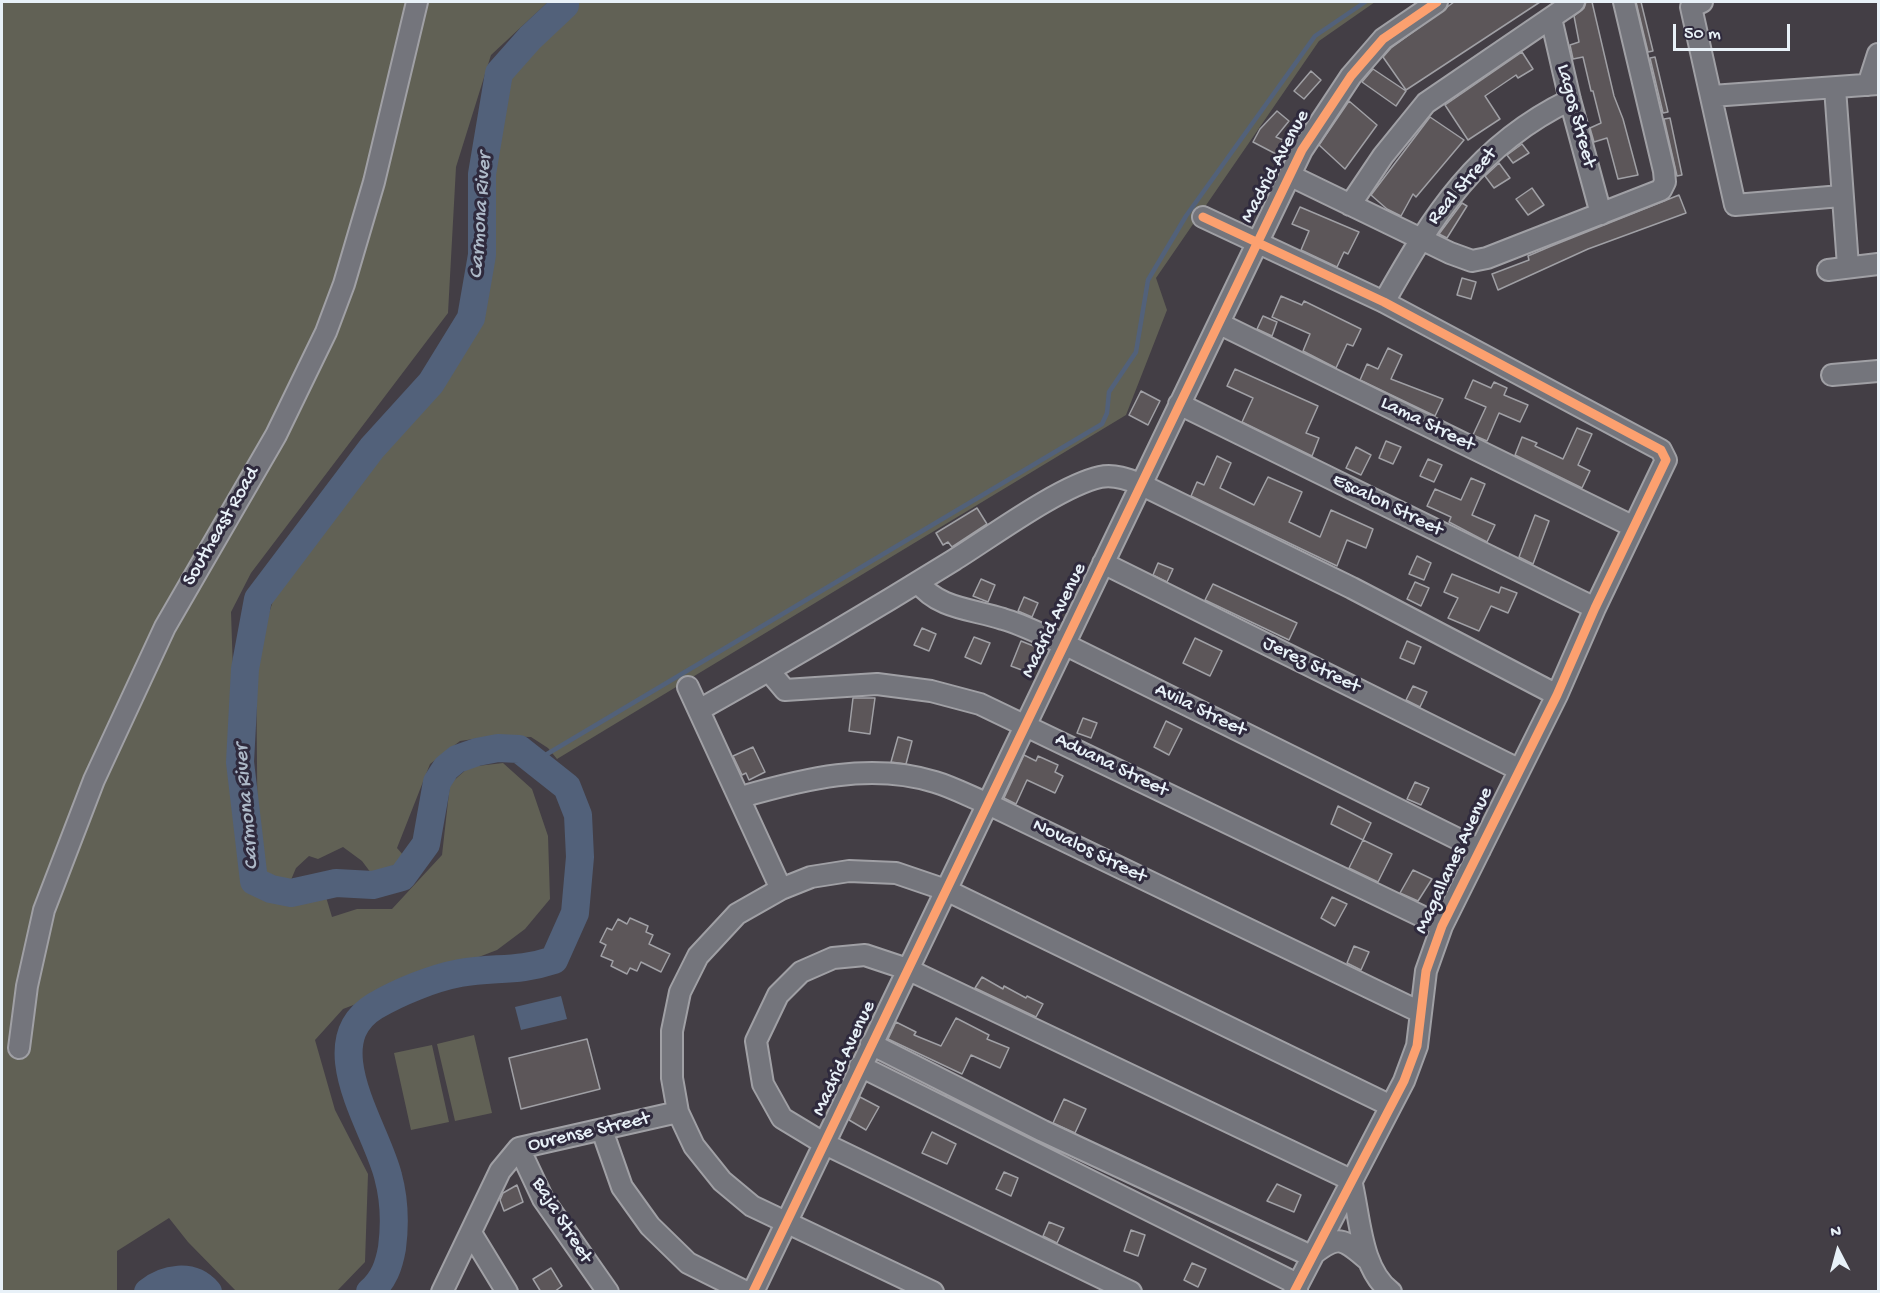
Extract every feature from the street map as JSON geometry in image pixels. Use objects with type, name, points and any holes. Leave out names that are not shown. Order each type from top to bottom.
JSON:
[{"type":"street","name":"Southeast Road","points":[[19,1048],[27,986],[44,910],[93,780],[165,627],[276,435],[326,332],[344,284],[374,182],[417,2]]},
{"type":"street","name":"Madrid Avenue","points":[[753,1292],[1024,724],[1220,324],[1289,175],[1315,127],[1351,76],[1383,39],[1437,2]]},
{"type":"street","points":[[1350,205],[1383,156],[1426,103],[1574,2]]},
{"type":"street","points":[[1289,175],[1450,254],[1473,261],[1487,258],[1661,190],[1665,182],[1624,2]]},
{"type":"street","points":[[1702,2],[1691,8],[1735,205],[1841,196]]},
{"type":"street","name":"Lagos Street","points":[[1551,18],[1570,100],[1601,214]]},
{"type":"street","points":[[1712,96],[1873,85],[1878,54]]},
{"type":"street","points":[[1835,88],[1841,196],[1848,266]]},
{"type":"street","name":"Real Street","points":[[1384,302],[1420,238],[1461,183],[1493,149],[1544,112],[1570,100]]},
{"type":"street","points":[[1203,217],[1384,302]]},
{"type":"street","points":[[1828,270],[1878,264]]},
{"type":"street","name":"Magallanes Avenue","points":[[1296,1289],[1389,1105],[1404,1081],[1417,1046],[1426,971],[1442,926],[1518,769],[1557,695],[1595,608],[1663,471],[1666,460],[1661,450],[1384,302]]},
{"type":"street","name":"Lama Street","points":[[1220,324],[1634,527]]},
{"type":"street","points":[[1832,375],[1878,371]]},
{"type":"street","name":"Escalon Street","points":[[1179,404],[1595,608]]},
{"type":"street","points":[[699,710],[769,671],[1026,515],[1083,484],[1101,477],[1121,477],[1140,484],[1352,588],[1557,695]]},
{"type":"street","name":"Jerez Street","points":[[1103,562],[1518,769]]},
{"type":"street","name":"Avila Street","points":[[918,582],[927,595],[939,602],[1004,619],[1064,644],[1480,850]]},
{"type":"street","name":"Aduana Street","points":[[769,671],[785,690],[877,684],[931,691],[980,704],[1442,926]]},
{"type":"street","points":[[688,687],[741,797],[781,889]]},
{"type":"street","name":"Novalos Street","points":[[741,797],[801,780],[872,772],[934,782],[986,803],[1420,1012]]},
{"type":"street","points":[[933,1292],[752,1206],[722,1181],[694,1146],[678,1112],[672,1078],[672,1031],[680,992],[698,956],[716,935],[737,914],[781,889],[811,878],[849,871],[896,873],[946,890],[1389,1105]]},
{"type":"street","points":[[1131,1292],[825,1144],[782,1118],[763,1084],[756,1041],[778,995],[801,972],[833,958],[866,955],[907,969],[1351,1180],[1368,1260],[1378,1281],[1391,1292]]},
{"type":"street","points":[[871,1044],[1043,1131],[1311,1256],[1336,1240],[1350,1244],[1368,1260]]},
{"type":"street","points":[[860,1066],[1034,1151],[1296,1289]]},
{"type":"street","name":"Ourense Street","points":[[442,1292],[500,1171],[519,1148],[678,1112]]},
{"type":"street","points":[[602,1130],[622,1187],[650,1226],[688,1263],[746,1292]]},
{"type":"street","points":[[1034,1151],[1043,1131]]},
{"type":"street","name":"Baja Street","points":[[519,1148],[543,1199],[609,1292]]},
{"type":"street","points":[[471,1233],[507,1292]]},
{"type":"shaded area","points":[[2,2],[548,2],[491,55],[456,167],[448,313],[251,573],[231,612],[237,791],[246,885],[297,903],[326,897],[332,917],[357,909],[392,909],[442,855],[450,784],[469,767],[503,763],[532,789],[548,836],[550,899],[525,929],[497,950],[343,1009],[315,1040],[335,1110],[368,1174],[365,1262],[337,1291],[236,1291],[188,1242],[169,1218],[117,1251],[117,1291],[2,1292]]},
{"type":"shaded area","points":[[574,2],[1375,2],[1319,41],[1156,278],[1167,310],[1126,415],[557,759],[548,748],[531,737],[494,736],[460,741],[430,764],[397,848],[404,856],[400,863],[371,873],[362,861],[343,847],[318,859],[309,856],[296,868],[288,887],[258,876],[256,652],[275,595],[367,473],[432,400],[475,333],[490,263],[490,185],[508,77],[573,9]]},
{"type":"shaded area","points":[[474,1035],[492,1113],[455,1121],[437,1044]]},
{"type":"shaded area","points":[[432,1045],[449,1122],[411,1130],[394,1053]]},
{"type":"water","points":[[561,996],[567,1019],[521,1030],[515,1007]]},
{"type":"building","points":[[1454,2],[1540,2],[1406,90],[1383,57],[1391,48]]},
{"type":"building","points":[[1586,2],[1592,2],[1614,96],[1623,119],[1638,175],[1618,179],[1607,138],[1594,142],[1590,128],[1601,123],[1583,57],[1573,59],[1570,45],[1579,42],[1574,16],[1584,8]]},
{"type":"building","points":[[1636,2],[1641,2],[1653,51],[1648,52]]},
{"type":"building","points":[[1522,52],[1533,69],[1518,78],[1516,75],[1485,96],[1500,119],[1468,140],[1445,105]]},
{"type":"building","points":[[1655,57],[1668,112],[1663,113],[1650,58]]},
{"type":"building","points":[[1373,69],[1406,91],[1396,106],[1362,82]]},
{"type":"building","points":[[1311,71],[1321,80],[1304,99],[1294,91]]},
{"type":"building","points":[[1349,101],[1377,125],[1345,169],[1319,145]]},
{"type":"building","points":[[1277,111],[1289,121],[1276,137],[1283,140],[1276,154],[1253,142],[1260,129]]},
{"type":"building","points":[[1430,117],[1464,140],[1416,197],[1413,194],[1401,216],[1387,209],[1371,195]]},
{"type":"building","points":[[1670,118],[1682,175],[1677,176],[1664,119]]},
{"type":"building","points":[[1522,144],[1529,153],[1513,163],[1507,155]]},
{"type":"building","points":[[1499,163],[1510,178],[1494,188],[1485,176]]},
{"type":"building","points":[[1532,188],[1544,205],[1528,215],[1516,199]]},
{"type":"building","points":[[1679,195],[1686,213],[1588,249],[1498,290],[1492,274],[1529,260],[1528,256],[1549,247]]},
{"type":"building","points":[[1462,203],[1467,206],[1447,238],[1439,234]]},
{"type":"building","points":[[1300,207],[1359,232],[1348,254],[1344,252],[1337,267],[1301,250],[1309,231],[1292,224]]},
{"type":"building","points":[[1462,278],[1476,282],[1471,299],[1457,295]]},
{"type":"building","points":[[1281,296],[1302,305],[1304,301],[1361,329],[1353,346],[1347,344],[1336,368],[1303,351],[1310,334],[1272,317]]},
{"type":"building","points":[[1263,316],[1277,322],[1272,336],[1257,329]]},
{"type":"building","points":[[1388,348],[1402,355],[1391,379],[1443,399],[1435,416],[1360,380],[1367,364],[1378,369]]},
{"type":"building","points":[[1235,369],[1318,406],[1306,433],[1319,438],[1312,456],[1242,422],[1253,398],[1227,386]]},
{"type":"building","points":[[1473,380],[1491,388],[1494,382],[1507,388],[1504,395],[1528,405],[1520,422],[1499,413],[1487,441],[1473,435],[1486,407],[1465,398]]},
{"type":"building","points":[[1141,391],[1160,401],[1148,425],[1129,415]]},
{"type":"building","points":[[1577,428],[1592,434],[1578,465],[1590,471],[1582,488],[1515,455],[1522,437],[1537,443],[1535,446],[1563,459]]},
{"type":"building","points":[[1386,441],[1401,447],[1393,464],[1379,458]]},
{"type":"building","points":[[1356,447],[1371,455],[1361,475],[1346,468]]},
{"type":"building","points":[[1217,456],[1231,463],[1220,488],[1254,505],[1268,477],[1302,492],[1289,522],[1320,537],[1331,510],[1373,529],[1366,548],[1347,540],[1337,566],[1191,496],[1197,482],[1204,485]]},
{"type":"building","points":[[1428,459],[1442,465],[1434,482],[1420,476]]},
{"type":"building","points":[[1471,478],[1485,484],[1472,515],[1495,525],[1487,542],[1449,522],[1451,517],[1427,506],[1435,489],[1461,500]]},
{"type":"building","points":[[977,508],[987,524],[952,547],[948,542],[943,545],[936,533]]},
{"type":"building","points":[[1535,515],[1549,521],[1533,564],[1519,557]]},
{"type":"building","points":[[1417,556],[1431,563],[1424,580],[1409,574]]},
{"type":"building","points":[[1158,563],[1173,569],[1167,582],[1153,575]]},
{"type":"building","points":[[1452,574],[1499,593],[1501,587],[1517,593],[1508,613],[1491,606],[1479,631],[1448,618],[1458,598],[1444,592]]},
{"type":"building","points":[[981,579],[995,585],[988,602],[973,596]]},
{"type":"building","points":[[1415,582],[1429,588],[1421,606],[1407,599]]},
{"type":"building","points":[[1213,584],[1297,623],[1289,640],[1205,600]]},
{"type":"building","points":[[1024,597],[1038,603],[1032,617],[1018,611]]},
{"type":"building","points":[[922,628],[936,634],[929,651],[914,645]]},
{"type":"building","points":[[974,637],[990,643],[981,664],[965,657]]},
{"type":"building","points":[[1195,638],[1222,651],[1210,676],[1183,663]]},
{"type":"building","points":[[1021,641],[1036,647],[1027,672],[1011,666]]},
{"type":"building","points":[[1407,641],[1421,647],[1414,664],[1400,658]]},
{"type":"building","points":[[1413,686],[1427,692],[1420,707],[1406,700]]},
{"type":"building","points":[[853,698],[875,698],[870,734],[849,731]]},
{"type":"building","points":[[1083,718],[1097,723],[1091,738],[1077,733]]},
{"type":"building","points":[[1166,721],[1182,729],[1169,755],[1154,747]]},
{"type":"building","points":[[898,737],[912,741],[906,764],[891,762]]},
{"type":"building","points":[[753,747],[765,772],[749,780],[746,773],[742,775],[733,756]]},
{"type":"building","points":[[1024,755],[1036,761],[1038,756],[1058,765],[1055,772],[1063,776],[1055,793],[1027,780],[1016,804],[1004,798]]},
{"type":"building","points":[[1415,782],[1429,788],[1421,805],[1407,799]]},
{"type":"building","points":[[1338,806],[1371,823],[1363,840],[1331,824]]},
{"type":"building","points":[[1363,840],[1392,854],[1378,882],[1349,868]]},
{"type":"building","points":[[1413,870],[1432,879],[1418,901],[1400,893]]},
{"type":"building","points":[[1332,897],[1347,904],[1335,926],[1321,918]]},
{"type":"building","points":[[630,918],[648,926],[646,932],[653,935],[649,944],[670,954],[661,972],[641,962],[637,971],[630,968],[627,974],[611,966],[613,961],[601,956],[606,945],[600,942],[607,928],[612,930],[618,919],[627,924]]},
{"type":"building","points":[[1354,946],[1369,952],[1361,970],[1347,963]]},
{"type":"building","points":[[982,977],[1003,989],[1004,986],[1043,1004],[1036,1017],[975,988]]},
{"type":"building","points":[[956,1018],[989,1035],[987,1039],[1009,1048],[1000,1068],[971,1055],[962,1074],[888,1039],[896,1022],[916,1032],[914,1035],[941,1046]]},
{"type":"building","points":[[587,1039],[600,1089],[521,1109],[509,1058]]},
{"type":"building","points":[[860,1097],[879,1107],[866,1130],[849,1120]]},
{"type":"building","points":[[1064,1099],[1086,1109],[1075,1133],[1053,1123]]},
{"type":"building","points":[[932,1132],[956,1144],[947,1164],[922,1153]]},
{"type":"building","points":[[1004,1172],[1018,1178],[1011,1196],[996,1189]]},
{"type":"building","points":[[1277,1184],[1301,1195],[1294,1212],[1267,1201]]},
{"type":"building","points":[[517,1185],[523,1202],[504,1211],[500,1200],[503,1193]]},
{"type":"building","points":[[1049,1222],[1064,1228],[1057,1243],[1043,1236]]},
{"type":"building","points":[[1131,1230],[1145,1235],[1138,1256],[1124,1251]]},
{"type":"building","points":[[1192,1263],[1206,1269],[1198,1287],[1184,1280]]},
{"type":"building","points":[[551,1268],[562,1286],[554,1292],[541,1292],[533,1279]]},
{"type":"waterway","name":"Carmona River","points":[[370,1292],[385,1272],[389,1260],[393,1239],[393,1212],[388,1176],[354,1086],[349,1063],[350,1041],[358,1022],[384,1001],[439,978],[473,971],[518,968],[554,960],[575,913],[580,857],[578,815],[567,787],[519,749],[498,748],[477,752],[457,759],[446,768],[437,782],[426,844],[402,877],[373,885],[336,883],[291,893],[271,889],[254,881],[240,762],[245,669],[258,599],[372,448],[431,383],[471,318],[482,255],[482,174],[499,73],[530,38],[565,5],[565,2]]},
{"type":"waterway","points":[[537,760],[1102,424],[1107,413],[1109,392],[1136,352],[1148,280],[1186,216],[1315,36],[1365,2]]},
{"type":"waterway","name":"Carmona River","points":[[148,1292],[162,1283],[178,1280],[194,1282],[208,1292]]},
{"type":"cycle path","points":[[753,1292],[1302,150],[1351,76],[1383,39],[1437,2]]},
{"type":"cycle path","points":[[1203,217],[1384,302],[1661,450],[1666,460],[1595,608],[1557,695],[1442,926],[1426,971],[1417,1046],[1404,1081],[1294,1292]]}]
